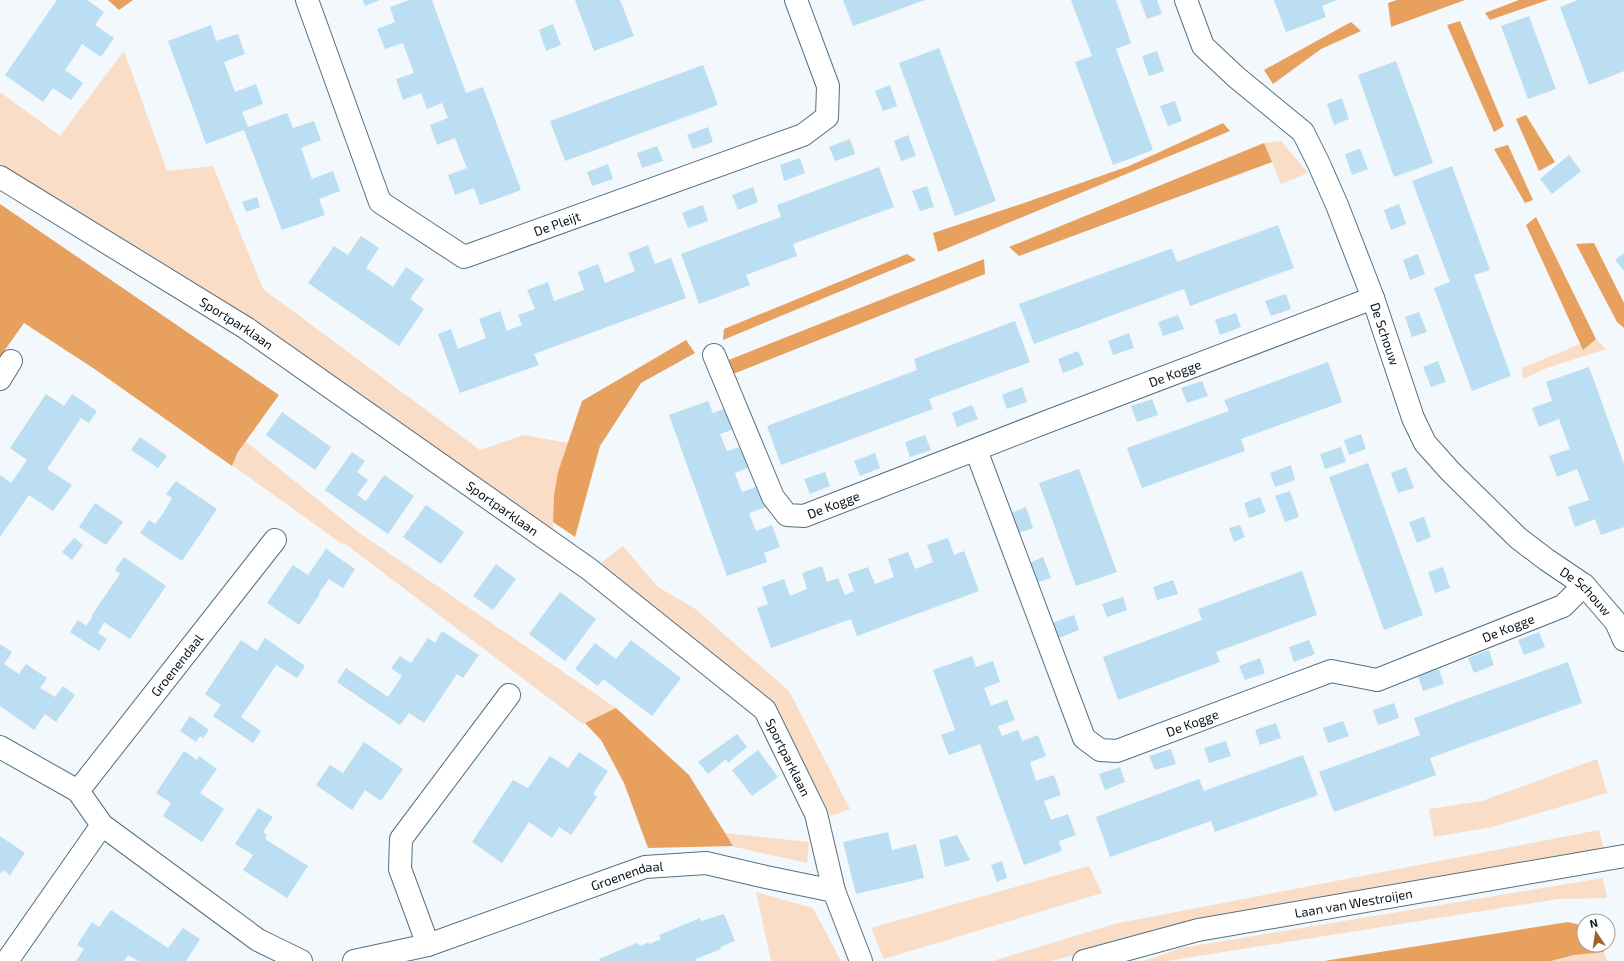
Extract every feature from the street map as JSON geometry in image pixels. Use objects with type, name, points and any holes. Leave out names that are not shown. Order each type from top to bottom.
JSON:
[{"type":"street","name":"De Pleijt","points":[[307,0],[380,202],[464,257],[803,135],[827,117],[828,86],[796,0]]},
{"type":"street","name":"De Schouw","points":[[1186,0],[1203,46],[1236,77],[1303,132],[1337,205],[1373,298],[1413,418],[1425,443],[1450,471],[1518,538],[1546,560],[1584,585],[1616,622],[1624,640]]},
{"type":"street","name":"Sportparklaan","points":[[0,177],[253,333],[589,568],[765,710],[816,814],[834,891],[861,961]]},
{"type":"street","name":"De Kogge","points":[[714,355],[773,496],[788,515],[804,516],[1373,298]]},
{"type":"street","name":"De Kogge","points":[[976,450],[1084,738],[1100,750],[1117,751],[1331,672],[1377,680],[1563,606],[1584,585]]},
{"type":"street","name":"Groenendaal","points":[[78,791],[274,540]]},
{"type":"street","points":[[428,945],[400,869],[401,839],[509,695]]},
{"type":"street","points":[[0,747],[78,791],[102,825],[258,940],[301,961]]},
{"type":"street","points":[[7,961],[102,825]]},
{"type":"street","name":"Laan van Westroijen","points":[[1084,961],[1198,930],[1624,856]]},
{"type":"street","name":"Groenendaal","points":[[354,961],[428,945],[645,867],[706,863],[834,891]]},
{"type":"shaded area","points":[[108,0],[133,0],[119,10]]},
{"type":"shaded area","points":[[1397,0],[1465,0],[1391,27],[1388,3]]},
{"type":"shaded area","points":[[1519,0],[1548,0],[1490,20],[1485,13]]},
{"type":"shaded area","points":[[1460,21],[1504,126],[1494,132],[1447,25]]},
{"type":"shaded area","points":[[1351,22],[1361,31],[1321,49],[1273,84],[1264,70]]},
{"type":"shaded area","points":[[124,51],[167,171],[213,166],[263,289],[480,450],[524,435],[568,443],[558,472],[554,495],[552,547],[0,163],[0,92],[60,136]]},
{"type":"shaded area","points":[[1526,115],[1555,162],[1539,171],[1516,119]]},
{"type":"shaded area","points":[[1223,123],[1230,131],[938,252],[933,233],[1129,166]]},
{"type":"shaded area","points":[[1281,141],[1308,173],[1281,184],[1264,143]]},
{"type":"shaded area","points":[[1264,143],[1272,162],[1019,256],[1009,247]]},
{"type":"shaded area","points":[[1508,145],[1533,200],[1525,203],[1494,149]]},
{"type":"shaded area","points":[[0,204],[279,395],[238,452],[232,466],[96,370],[24,323],[0,357]]},
{"type":"shaded area","points":[[1536,217],[1596,339],[1583,350],[1526,225]]},
{"type":"shaded area","points":[[1594,243],[1624,303],[1624,328],[1617,322],[1576,244]]},
{"type":"shaded area","points":[[907,254],[916,260],[723,340],[724,329]]},
{"type":"shaded area","points":[[984,259],[985,274],[733,374],[726,361]]},
{"type":"shaded area","points":[[1596,339],[1606,349],[1547,368],[1523,379],[1522,368],[1580,344],[1583,349]]},
{"type":"shaded area","points":[[686,340],[695,353],[641,383],[600,446],[575,537],[553,522],[554,495],[558,472],[582,401]]},
{"type":"shaded area","points":[[245,441],[358,532],[616,708],[583,724],[344,543],[342,544],[232,465]]},
{"type":"shaded area","points":[[623,546],[658,587],[694,608],[789,691],[850,809],[831,816],[773,705],[601,563]]},
{"type":"shaded area","points":[[616,708],[689,775],[733,846],[648,848],[624,783],[601,740],[585,723]]},
{"type":"shaded area","points":[[1597,759],[1607,793],[1492,827],[1434,837],[1429,809],[1482,801]]},
{"type":"shaded area","points":[[1599,830],[1604,850],[1156,934],[1051,961],[993,961],[1114,924]]},
{"type":"shaded area","points":[[725,833],[809,842],[807,863],[731,846]]},
{"type":"shaded area","points":[[1089,866],[1102,893],[884,959],[871,928]]},
{"type":"shaded area","points":[[1603,878],[1607,898],[1558,899],[1167,961],[1144,961],[1181,948]]},
{"type":"shaded area","points":[[756,892],[813,908],[841,961],[771,961]]},
{"type":"shaded area","points":[[1568,922],[1576,924],[1576,953],[1594,953],[1574,955],[1551,961],[1324,961]]},
{"type":"shaded area","points":[[1604,953],[1607,961],[1551,961],[1574,955]]},
{"type":"building","points":[[57,0],[87,0],[104,12],[95,25],[114,38],[101,57],[82,44],[65,70],[83,83],[71,100],[53,88],[43,102],[5,75]]},
{"type":"building","points":[[363,0],[380,0],[365,6]]},
{"type":"building","points":[[409,0],[432,0],[466,93],[483,87],[521,190],[480,205],[474,188],[455,195],[448,175],[467,168],[455,138],[437,145],[430,125],[448,118],[442,103],[427,109],[421,93],[403,100],[396,79],[414,73],[403,43],[385,49],[377,29],[395,22],[390,7]]},
{"type":"building","points":[[575,0],[620,0],[634,36],[594,51]]},
{"type":"building","points":[[843,0],[925,0],[853,26]]},
{"type":"building","points":[[1071,0],[1116,0],[1131,43],[1116,49],[1153,150],[1113,165],[1075,62],[1092,56]]},
{"type":"building","points":[[1140,0],[1157,0],[1162,14],[1147,19]]},
{"type":"building","points":[[1274,0],[1337,0],[1322,6],[1326,17],[1286,32]]},
{"type":"building","points":[[1578,0],[1624,0],[1624,71],[1589,85],[1560,7]]},
{"type":"building","points":[[1529,16],[1556,89],[1528,99],[1501,26]]},
{"type":"building","points":[[553,24],[561,45],[546,51],[539,30]]},
{"type":"building","points":[[211,25],[216,41],[238,34],[245,54],[224,62],[235,92],[256,84],[263,104],[242,112],[248,127],[287,113],[293,128],[314,121],[321,140],[301,148],[312,179],[333,171],[340,191],[319,199],[325,215],[282,230],[244,130],[206,144],[168,41]]},
{"type":"building","points":[[939,48],[996,201],[955,216],[899,63]]},
{"type":"building","points":[[1157,51],[1164,71],[1149,76],[1142,56]]},
{"type":"building","points":[[1396,61],[1433,163],[1394,177],[1358,75]]},
{"type":"building","points":[[703,65],[718,105],[565,161],[550,121]]},
{"type":"building","points":[[890,85],[897,106],[883,111],[875,91]]},
{"type":"building","points":[[1342,98],[1349,119],[1334,125],[1327,104]]},
{"type":"building","points":[[1175,101],[1182,121],[1168,126],[1160,106]]},
{"type":"building","points":[[708,127],[713,142],[693,149],[687,135]]},
{"type":"building","points":[[908,135],[916,156],[901,161],[894,141]]},
{"type":"building","points":[[850,139],[855,154],[835,161],[829,147]]},
{"type":"building","points":[[657,146],[663,161],[642,168],[637,153]]},
{"type":"building","points":[[1360,149],[1368,169],[1352,175],[1345,154]]},
{"type":"building","points":[[1569,155],[1581,171],[1552,194],[1540,179]]},
{"type":"building","points":[[800,158],[805,173],[784,181],[780,165]]},
{"type":"building","points":[[608,164],[613,179],[592,186],[587,172]]},
{"type":"building","points":[[1452,166],[1490,270],[1474,275],[1511,376],[1472,391],[1434,288],[1450,282],[1412,181]]},
{"type":"building","points":[[879,167],[894,207],[793,244],[797,256],[746,275],[750,285],[699,304],[681,254],[781,217],[777,205]]},
{"type":"building","points":[[927,186],[934,207],[920,211],[912,191]]},
{"type":"building","points":[[753,187],[758,202],[738,210],[732,195]]},
{"type":"building","points":[[257,197],[260,207],[246,212],[242,202]]},
{"type":"building","points":[[1399,204],[1406,224],[1391,230],[1384,210]]},
{"type":"building","points":[[703,205],[708,221],[688,228],[682,213]]},
{"type":"building","points":[[1278,225],[1294,268],[1190,306],[1184,289],[1034,344],[1019,304],[1170,249],[1172,249],[1177,262]]},
{"type":"building","points":[[361,236],[379,248],[366,268],[393,287],[406,267],[424,279],[410,299],[424,309],[399,346],[308,283],[334,246],[348,255]]},
{"type":"building","points":[[648,245],[655,264],[671,258],[686,298],[534,354],[539,365],[460,393],[438,334],[451,329],[458,349],[486,338],[479,319],[500,311],[507,331],[522,325],[518,315],[535,309],[527,290],[548,282],[554,301],[584,290],[578,272],[598,264],[605,283],[635,271],[628,253]]},
{"type":"building","points":[[1624,253],[1624,271],[1615,260]]},
{"type":"building","points":[[1418,254],[1425,274],[1410,280],[1403,260]]},
{"type":"building","points":[[1286,294],[1291,309],[1271,316],[1265,301]]},
{"type":"building","points":[[1419,312],[1427,332],[1412,337],[1405,317]]},
{"type":"building","points":[[1236,313],[1241,327],[1220,335],[1215,320]]},
{"type":"building","points":[[1178,315],[1184,329],[1163,336],[1158,322]]},
{"type":"building","points":[[1015,321],[1030,362],[929,399],[933,409],[781,465],[767,426],[917,370],[914,359]]},
{"type":"building","points":[[1129,333],[1134,348],[1113,355],[1108,341]]},
{"type":"building","points":[[1078,351],[1084,365],[1063,373],[1058,359]]},
{"type":"building","points":[[1438,361],[1446,382],[1431,387],[1423,367]]},
{"type":"building","points":[[1328,362],[1342,402],[1241,439],[1245,451],[1142,488],[1127,448],[1229,411],[1224,400]]},
{"type":"building","points":[[1589,367],[1624,464],[1624,527],[1601,535],[1595,519],[1575,527],[1568,507],[1589,500],[1577,469],[1557,477],[1549,456],[1570,449],[1559,419],[1539,427],[1532,408],[1552,401],[1546,382]]},
{"type":"building","points":[[1202,381],[1208,396],[1187,403],[1181,388]]},
{"type":"building","points":[[1022,387],[1027,402],[1007,409],[1002,395]]},
{"type":"building","points":[[46,394],[64,406],[72,394],[97,411],[89,423],[81,418],[47,469],[72,485],[53,511],[29,495],[0,537],[0,475],[11,483],[27,460],[10,448]]},
{"type":"building","points":[[1152,399],[1158,415],[1137,422],[1131,406]]},
{"type":"building","points":[[708,401],[713,413],[729,407],[737,428],[720,434],[727,451],[743,446],[750,467],[735,473],[738,482],[742,492],[758,486],[766,507],[749,513],[756,531],[772,525],[780,547],[764,553],[767,562],[727,576],[669,415]]},
{"type":"building","points":[[972,405],[978,419],[957,427],[952,413]]},
{"type":"building","points":[[282,412],[331,447],[315,470],[266,435]]},
{"type":"building","points":[[1361,434],[1366,449],[1349,455],[1344,440]]},
{"type":"building","points":[[925,435],[931,450],[910,457],[905,442]]},
{"type":"building","points":[[140,437],[167,456],[158,468],[131,450]]},
{"type":"building","points":[[1341,447],[1346,462],[1325,469],[1320,454]]},
{"type":"building","points":[[352,452],[365,461],[357,472],[368,480],[357,495],[366,501],[384,475],[414,496],[388,534],[325,490]]},
{"type":"building","points":[[875,453],[880,468],[860,476],[854,461]]},
{"type":"building","points":[[1368,463],[1423,615],[1384,630],[1329,477]]},
{"type":"building","points":[[1291,465],[1295,480],[1275,487],[1270,473]]},
{"type":"building","points":[[1406,467],[1414,488],[1398,493],[1391,473]]},
{"type":"building","points":[[1079,469],[1117,572],[1076,586],[1039,483]]},
{"type":"building","points":[[825,472],[830,486],[810,494],[804,479]]},
{"type":"building","points":[[176,481],[217,509],[182,561],[140,533],[149,520],[155,524],[164,512],[172,498],[166,494]]},
{"type":"building","points":[[1290,491],[1299,517],[1285,522],[1275,496]]},
{"type":"building","points":[[1260,497],[1266,512],[1249,518],[1244,503]]},
{"type":"building","points":[[95,503],[123,522],[106,545],[79,527]]},
{"type":"building","points":[[426,505],[464,532],[441,564],[403,537]]},
{"type":"building","points":[[1026,507],[1033,528],[1018,533],[1011,513]]},
{"type":"building","points":[[1424,517],[1431,537],[1417,543],[1409,522]]},
{"type":"building","points":[[1240,525],[1245,537],[1234,542],[1229,528]]},
{"type":"building","points":[[74,538],[83,545],[72,560],[62,552]]},
{"type":"building","points":[[948,538],[954,555],[964,551],[979,591],[857,636],[851,619],[771,648],[757,608],[768,604],[762,587],[784,579],[790,596],[807,589],[802,573],[822,566],[827,582],[838,578],[845,595],[854,591],[848,574],[868,567],[875,584],[894,577],[888,559],[908,552],[915,569],[933,562],[927,545]]},
{"type":"building","points":[[326,549],[355,569],[343,588],[329,579],[299,625],[267,603],[293,565],[308,575]]},
{"type":"building","points":[[124,557],[166,586],[130,639],[104,622],[98,633],[107,639],[99,651],[70,632],[78,620],[86,626],[120,574],[115,570]]},
{"type":"building","points":[[1043,557],[1051,578],[1036,583],[1029,563]]},
{"type":"building","points":[[496,564],[516,579],[493,610],[473,596]]},
{"type":"building","points":[[1443,567],[1450,588],[1435,593],[1428,572]]},
{"type":"building","points":[[1302,571],[1317,615],[1216,652],[1220,662],[1118,700],[1103,657],[1202,620],[1198,609]]},
{"type":"building","points":[[1173,580],[1178,594],[1157,600],[1153,587]]},
{"type":"building","points":[[560,592],[596,619],[565,661],[529,634]]},
{"type":"building","points":[[1123,597],[1127,610],[1107,617],[1102,604]]},
{"type":"building","points":[[1074,615],[1079,630],[1056,639],[1050,624]]},
{"type":"building","points":[[442,631],[479,655],[463,678],[457,674],[424,723],[409,713],[400,725],[337,682],[346,668],[388,697],[402,676],[391,668],[400,656],[411,663],[428,638],[435,643]]},
{"type":"building","points":[[1539,632],[1545,647],[1524,655],[1518,640]]},
{"type":"building","points":[[265,638],[305,666],[297,678],[276,665],[241,717],[261,731],[253,743],[213,716],[221,705],[205,694],[241,640],[257,651]]},
{"type":"building","points":[[631,640],[681,678],[652,716],[603,679],[598,686],[575,669],[595,643],[616,659]]},
{"type":"building","points":[[1309,640],[1315,654],[1294,662],[1289,647]]},
{"type":"building","points":[[0,644],[12,652],[4,664],[19,674],[26,664],[47,678],[40,688],[55,697],[63,686],[75,695],[56,722],[45,714],[34,730],[0,706]]},
{"type":"building","points":[[1489,650],[1494,665],[1474,673],[1468,658]]},
{"type":"building","points":[[972,656],[976,667],[993,661],[1000,682],[984,688],[991,706],[1007,700],[1015,720],[998,726],[1002,736],[1018,730],[1022,741],[1038,735],[1046,756],[1030,762],[1036,781],[1054,775],[1061,795],[1044,801],[1051,820],[1068,814],[1076,835],[1059,841],[1062,851],[1024,865],[980,744],[949,755],[941,735],[955,730],[933,670]]},
{"type":"building","points":[[1260,658],[1265,673],[1245,680],[1239,666]]},
{"type":"building","points":[[1568,662],[1582,703],[1430,758],[1436,775],[1334,812],[1319,772],[1420,735],[1414,718]]},
{"type":"building","points":[[1439,669],[1444,684],[1423,691],[1418,676]]},
{"type":"building","points":[[1394,703],[1399,718],[1378,725],[1373,710]]},
{"type":"building","points":[[190,716],[209,730],[203,738],[200,736],[196,742],[180,731]]},
{"type":"building","points":[[1343,721],[1349,736],[1328,743],[1323,728]]},
{"type":"building","points":[[1276,723],[1281,738],[1260,745],[1255,730]]},
{"type":"building","points":[[737,734],[747,747],[728,763],[726,759],[708,774],[698,762]]},
{"type":"building","points":[[1226,741],[1231,756],[1209,763],[1204,748]]},
{"type":"building","points":[[364,742],[403,769],[381,801],[365,790],[352,810],[316,785],[330,765],[343,773]]},
{"type":"building","points":[[1171,749],[1176,764],[1155,770],[1149,756]]},
{"type":"building","points":[[758,750],[778,777],[752,796],[732,770]]},
{"type":"building","points":[[184,751],[197,760],[199,756],[217,769],[200,793],[224,809],[202,842],[163,816],[171,803],[156,793]]},
{"type":"building","points":[[579,752],[608,771],[593,794],[597,797],[571,835],[559,827],[552,838],[529,822],[502,863],[472,842],[513,780],[528,788],[550,756],[568,768]]},
{"type":"building","points":[[1303,755],[1318,795],[1215,832],[1211,821],[1110,857],[1096,817],[1199,779],[1204,791]]},
{"type":"building","points":[[1120,767],[1125,782],[1105,790],[1099,774]]},
{"type":"building","points":[[258,808],[273,817],[263,832],[267,835],[265,839],[308,866],[287,898],[243,870],[253,855],[235,844]]},
{"type":"building","points":[[888,832],[892,850],[916,844],[924,878],[856,894],[843,842]]},
{"type":"building","points":[[957,835],[970,860],[945,867],[939,840]]},
{"type":"building","points":[[0,836],[25,853],[10,875],[3,870],[0,874]]},
{"type":"building","points":[[1002,861],[1007,878],[997,882],[991,865]]},
{"type":"building","points":[[111,910],[168,948],[183,928],[200,939],[186,961],[138,961],[128,955],[124,961],[76,961],[84,949],[77,945],[92,922],[99,927]]},
{"type":"building","points":[[724,914],[735,941],[720,947],[721,949],[696,959],[696,961],[600,961],[599,959],[637,943],[641,946],[649,942],[649,944],[661,939],[659,935],[700,918],[701,921]]}]
